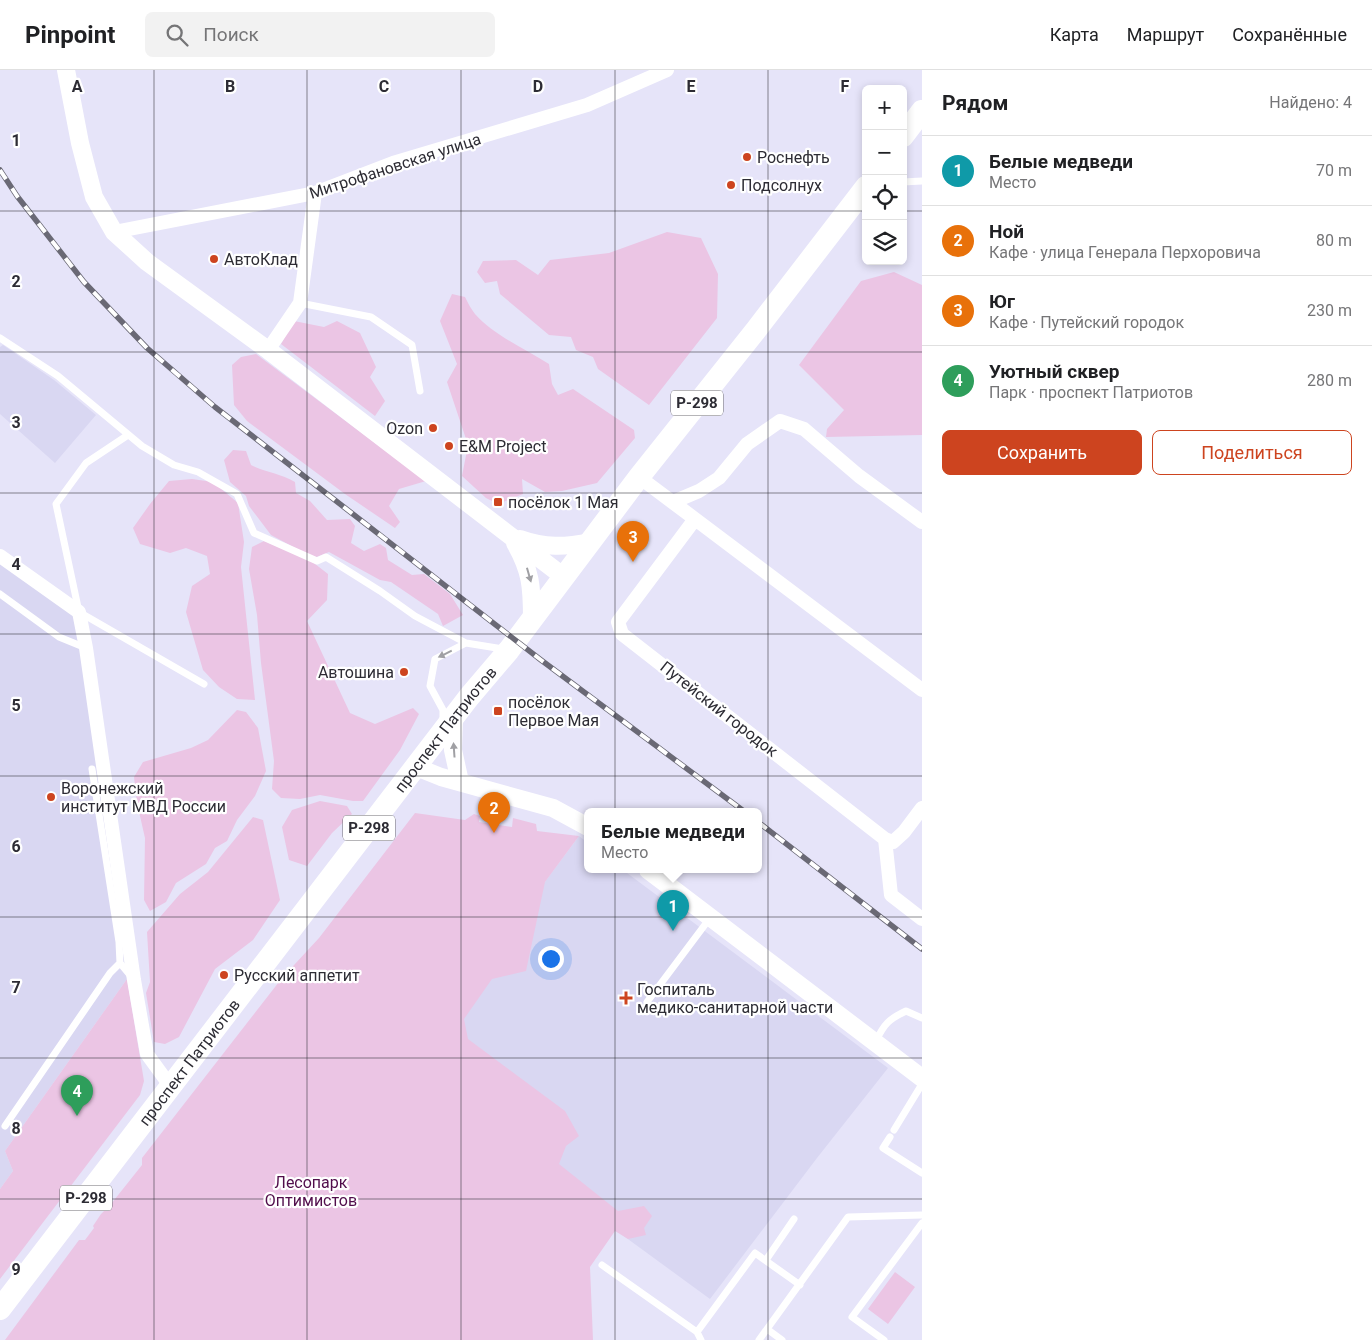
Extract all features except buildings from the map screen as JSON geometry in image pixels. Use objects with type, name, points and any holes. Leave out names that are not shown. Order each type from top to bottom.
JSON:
[{"type":"highway","points":[[907,131],[922,111]]},
{"type":"highway","name":"Р-298","points":[[564,578],[639,477],[756,330],[862,192]]},
{"type":"highway","name":"проспект Патриотов","points":[[0,1309],[449,724],[564,578]]},
{"type":"street","points":[[66,70],[80,143],[94,197],[114,232],[147,262],[268,350],[564,578]]},
{"type":"street","name":"Митрофановская улица","points":[[114,232],[315,194],[393,163],[587,106],[667,70]]},
{"type":"street","points":[[268,350],[300,303],[315,194]]},
{"type":"street","points":[[673,502],[699,491],[719,478],[747,444],[780,421],[804,429],[859,476],[922,522]]},
{"type":"street","points":[[639,477],[922,690]]},
{"type":"street","name":"Путейский городок","points":[[695,520],[618,622],[622,634],[884,839]]},
{"type":"street","points":[[510,536],[544,546],[566,547],[591,542]]},
{"type":"street","points":[[510,536],[522,556],[532,583],[532,619]]},
{"type":"street","points":[[0,556],[79,612],[86,648],[134,980],[147,1054],[171,1087]]},
{"type":"street","points":[[449,724],[460,782]]},
{"type":"street","points":[[416,767],[460,782],[553,808],[584,825]]},
{"type":"street","points":[[922,808],[904,832],[893,842],[884,839],[891,895],[922,918]]},
{"type":"street","points":[[652,873],[922,1078]]},
{"type":"lane","points":[[907,182],[922,180]]},
{"type":"lane","points":[[300,303],[371,317],[412,345],[420,391]]},
{"type":"lane","points":[[0,338],[58,376],[142,446],[174,465],[198,472],[237,494],[254,533],[317,561],[326,557],[415,616],[466,643],[508,650]]},
{"type":"lane","points":[[128,435],[86,463],[56,504],[79,612],[204,684]]},
{"type":"lane","points":[[0,594],[59,637],[86,648]]},
{"type":"lane","points":[[449,724],[430,686],[435,659],[466,643]]},
{"type":"lane","points":[[92,769],[120,942],[120,963],[134,980]]},
{"type":"lane","points":[[647,1002],[710,917]]},
{"type":"lane","points":[[5,1126],[110,973],[120,963]]},
{"type":"lane","points":[[876,1043],[882,1028],[891,1018],[906,1011],[922,1018]]},
{"type":"lane","points":[[922,1084],[883,1148],[922,1173]]},
{"type":"lane","points":[[759,1340],[800,1286],[848,1217],[922,1215]]},
{"type":"lane","points":[[766,1260],[794,1219]]},
{"type":"lane","points":[[884,1340],[852,1317],[922,1223]]},
{"type":"lane","points":[[696,1332],[756,1253],[800,1286]]},
{"type":"lane","points":[[602,1264],[696,1332],[701,1340]]},
{"type":"lane","points":[[767,1329],[782,1340]]},
{"type":"shaded area","points":[[3,345],[54,380],[96,415],[55,463],[0,414],[0,347]]},
{"type":"shaded area","name":"Воронежский институт МВД России","points":[[0,561],[76,614],[127,979],[5,1151],[13,1171],[0,1189]]},
{"type":"shaded area","name":"Госпиталь медико-санитарной части","points":[[579,836],[584,840],[584,873],[627,873],[888,1068],[710,1299],[402,1074]]},
{"type":"green space","points":[[667,232],[701,238],[718,274],[717,318],[649,405],[598,369],[593,357],[576,350],[571,337],[549,335],[500,294],[497,281],[485,283],[477,272],[483,261],[516,260],[538,275],[550,260],[609,253]]},
{"type":"green space","points":[[894,272],[922,285],[922,435],[826,437],[827,429],[844,410],[799,365],[861,281]]},
{"type":"green space","points":[[452,294],[465,297],[475,314],[491,329],[549,364],[552,384],[558,395],[573,389],[634,430],[635,438],[597,483],[562,491],[545,492],[522,479],[523,494],[498,504],[486,498],[462,476],[468,445],[447,382],[457,364],[440,321]]},
{"type":"green space","points":[[294,321],[324,327],[337,321],[360,333],[376,367],[370,377],[385,401],[375,416],[281,344]]},
{"type":"green space","points":[[256,354],[426,481],[399,489],[389,506],[400,522],[395,528],[345,494],[247,421],[234,405],[232,365],[241,357]]},
{"type":"green space","points":[[233,450],[246,451],[251,465],[295,482],[296,493],[310,501],[327,520],[350,519],[355,526],[351,543],[364,551],[380,544],[386,548],[388,560],[412,575],[424,574],[450,594],[463,615],[443,626],[438,614],[391,582],[380,580],[329,552],[314,558],[271,535],[249,506],[246,496],[230,482],[224,460]]},
{"type":"green space","points":[[192,479],[213,482],[238,503],[244,542],[241,567],[255,700],[237,699],[219,687],[203,670],[186,612],[192,586],[210,574],[207,556],[186,548],[170,553],[140,544],[133,528],[169,481]]},
{"type":"green space","points":[[264,541],[310,560],[328,574],[327,600],[307,621],[350,713],[375,724],[413,708],[419,714],[400,750],[363,801],[320,795],[300,799],[281,798],[272,789],[274,761],[261,663],[257,615],[249,569],[252,547]]},
{"type":"green space","points":[[237,710],[246,712],[258,728],[266,771],[255,796],[237,820],[227,841],[215,848],[206,864],[176,883],[166,902],[150,911],[144,900],[145,838],[137,803],[134,777],[143,762],[191,748],[208,740]]},
{"type":"green space","points":[[320,801],[347,806],[352,814],[332,833],[307,866],[289,860],[282,827],[292,810]]},
{"type":"green space","name":"Лесопарк Оптимистов","points":[[415,813],[465,820],[474,814],[480,816],[479,822],[512,827],[513,818],[536,824],[537,831],[579,836],[545,882],[526,971],[492,979],[464,1019],[468,1039],[565,1111],[579,1136],[566,1146],[559,1164],[618,1211],[644,1206],[652,1216],[644,1228],[646,1235],[628,1239],[615,1231],[590,1267],[593,1340],[5,1340],[79,1240],[85,1240],[101,1214],[142,1165],[142,1158],[282,978],[319,938]]},
{"type":"green space","points":[[253,817],[263,820],[280,900],[253,940],[215,969],[179,1037],[165,1044],[154,1042],[146,993],[150,982],[147,932],[180,894],[208,872]]},
{"type":"green space","points":[[127,979],[144,1081],[140,1095],[0,1279],[0,1189],[13,1171],[5,1151]]},
{"type":"green space","points":[[895,1272],[915,1287],[888,1324],[868,1309]]},
{"type":"railway","points":[[0,170],[17,196],[84,282],[147,348],[215,407],[541,660],[740,808]]},
{"type":"railway","points":[[762,825],[922,949]]},
{"type":"place","name":"Роснефть","points":[[747,157]]},
{"type":"place","name":"Подсолнух","points":[[731,185]]},
{"type":"place","name":"АвтоКлад","points":[[214,259]]},
{"type":"place","name":"Ozon","points":[[433,428]]},
{"type":"place","name":"E&M Project","points":[[449,446]]},
{"type":"place","name":"посёлок 1 Мая","points":[[498,502]]},
{"type":"place","name":"Юг","points":[[633,562]]},
{"type":"place","name":"Автошина","points":[[404,672]]},
{"type":"place","name":"посёлок Первое Мая","points":[[498,711]]},
{"type":"place","name":"Воронежский институт МВД России","points":[[51,797]]},
{"type":"place","name":"Ной","points":[[494,833]]},
{"type":"place","name":"Белые медведи","points":[[673,931]]},
{"type":"place","name":"Русский аппетит","points":[[224,975]]},
{"type":"place","name":"Госпиталь медико-санитарной части","points":[[626,998]]},
{"type":"place","name":"Уютный сквер","points":[[77,1116]]}]
